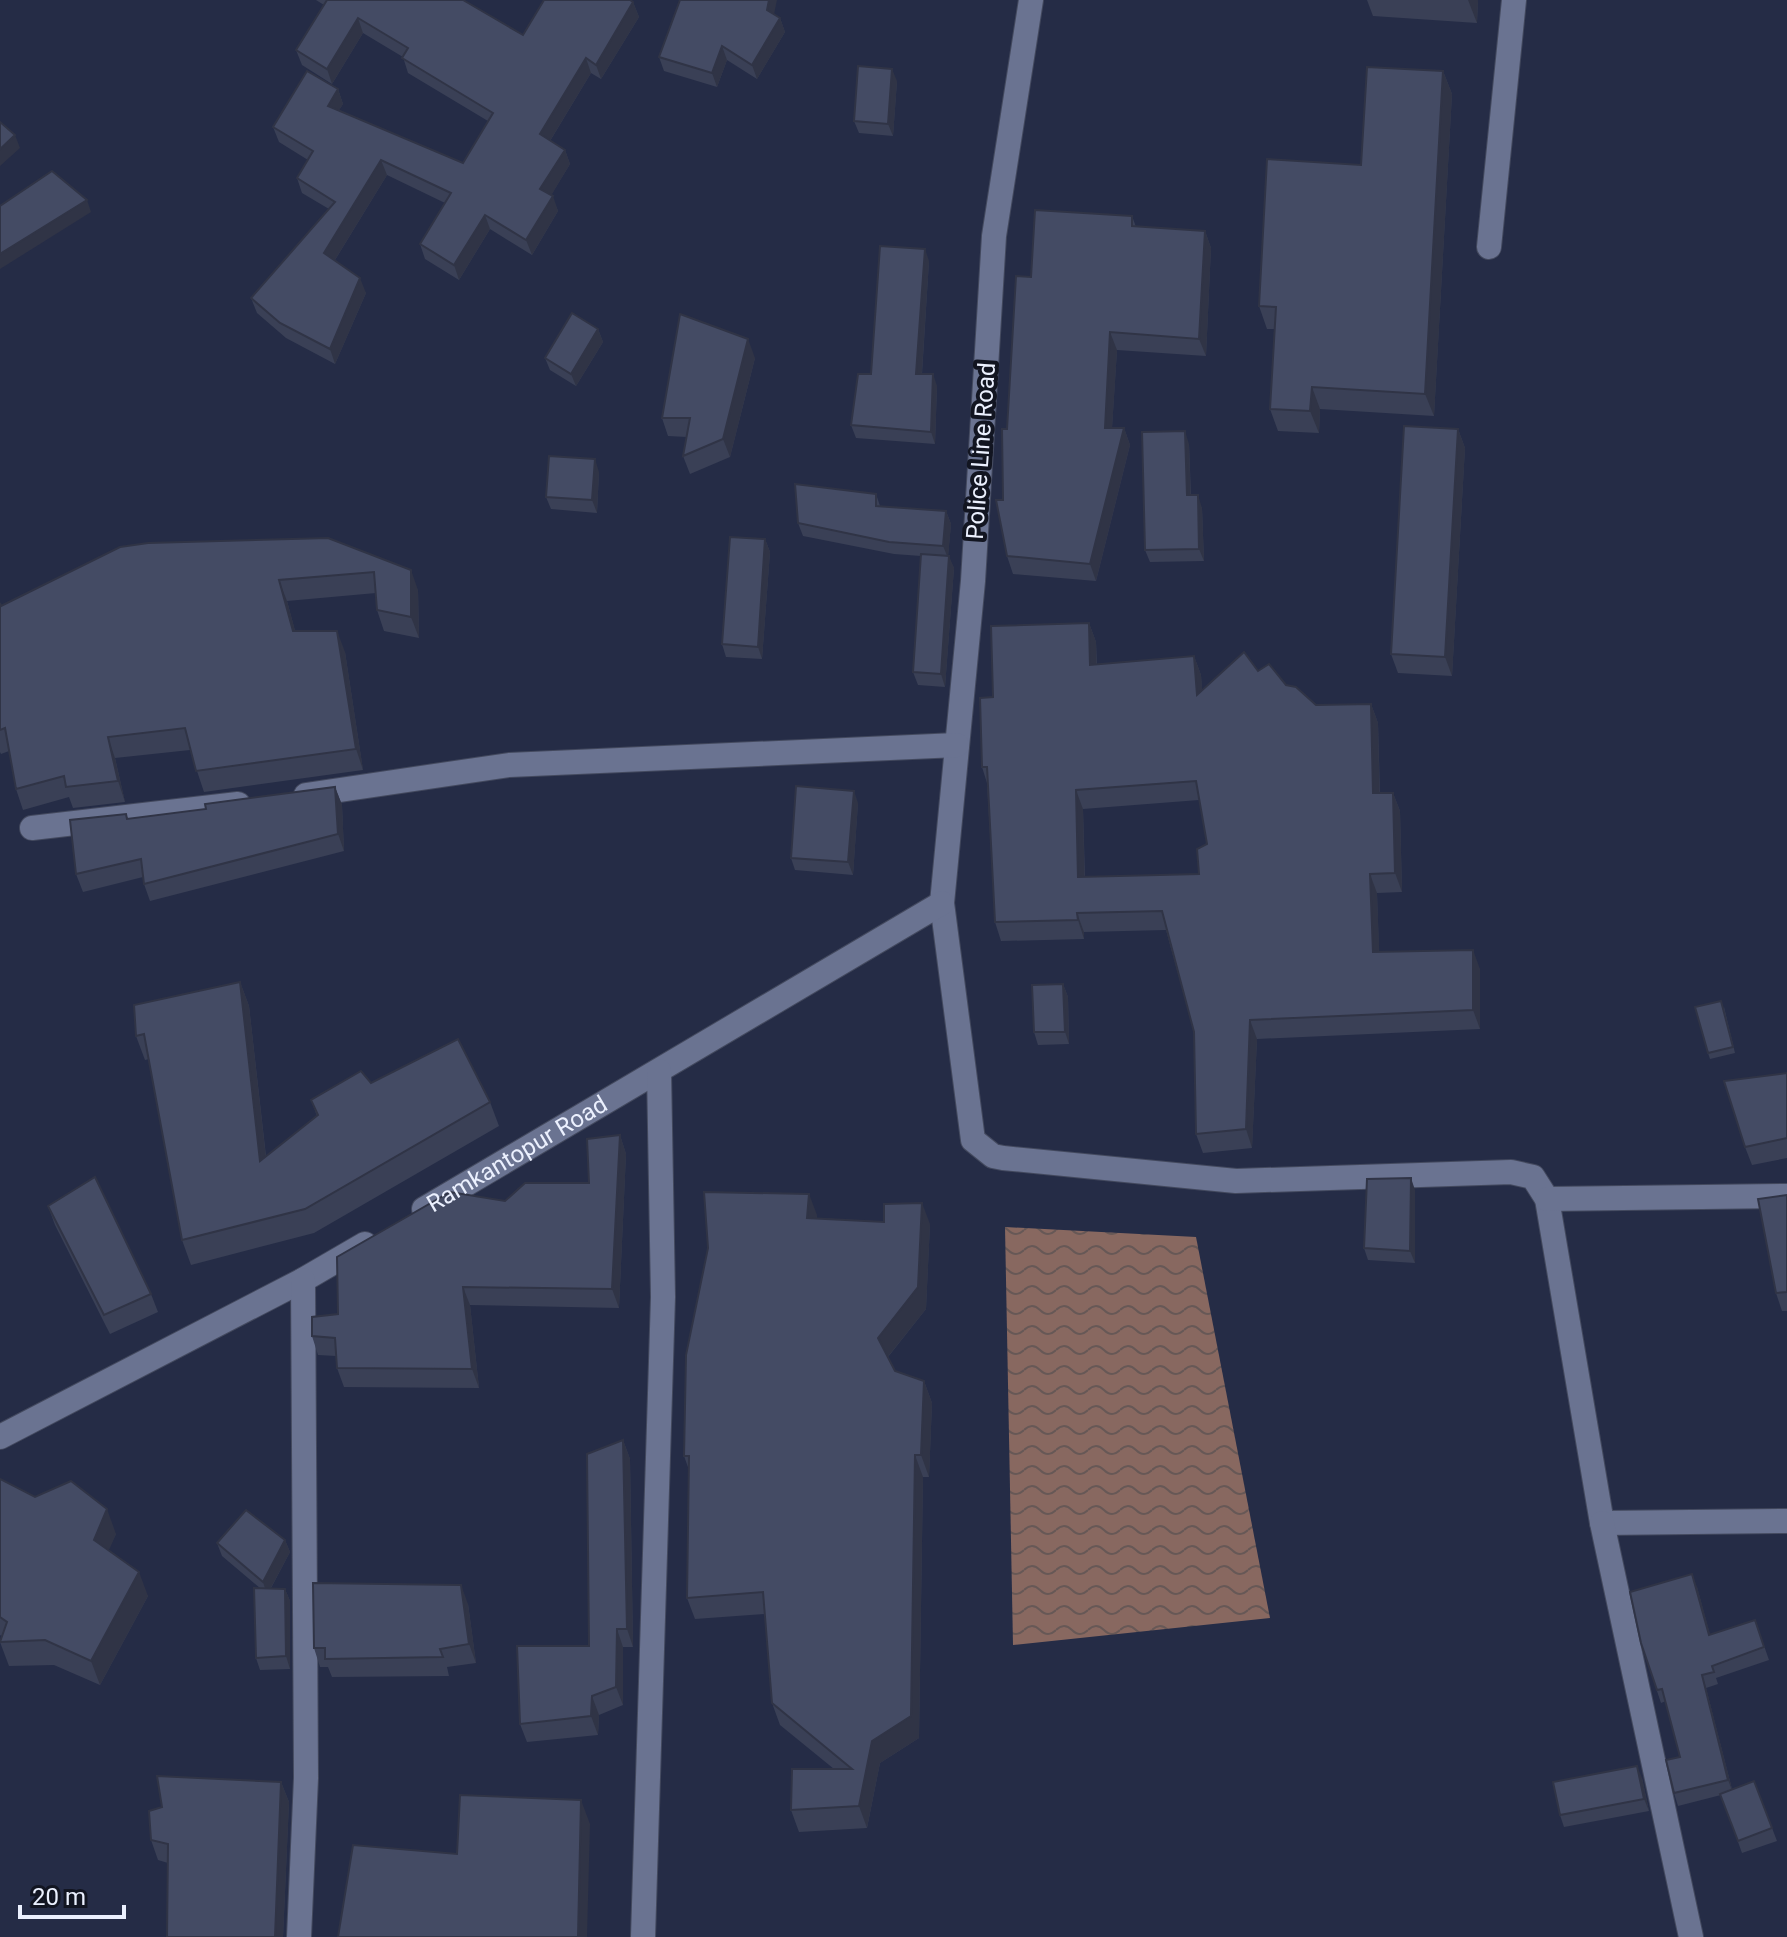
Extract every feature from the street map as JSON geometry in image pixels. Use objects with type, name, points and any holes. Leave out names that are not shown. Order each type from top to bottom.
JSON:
[{"type":"street","name":"Police Line Road","points":[[1031,0],[994,236],[973,581],[942,903],[973,1140],[993,1156],[1236,1181],[1511,1172],[1533,1177],[1547,1199]]},
{"type":"street","points":[[1489,247],[1514,0]]},
{"type":"street","points":[[32,828],[276,799],[509,765],[957,745]]},
{"type":"street","name":"Ramkantopur Road","points":[[0,1437],[303,1280],[942,903]]},
{"type":"street","points":[[643,1937],[663,1297],[659,1071]]},
{"type":"street","points":[[1691,1937],[1602,1523],[1547,1199],[1787,1196]]},
{"type":"street","points":[[299,1937],[306,1778],[303,1280]]},
{"type":"street","points":[[1602,1523],[1787,1521]]},
{"type":"water","points":[[1005,1227],[1196,1237],[1270,1618],[1013,1645]]},
{"type":"building","points":[[327,0],[463,0],[523,35],[544,0],[633,2],[596,65],[586,58],[540,134],[565,150],[540,189],[553,196],[526,240],[485,215],[454,265],[420,244],[451,193],[381,160],[324,253],[360,278],[330,349],[280,323],[251,298],[335,202],[297,178],[313,151],[273,127],[307,71],[338,89],[328,106],[463,163],[493,113],[402,58],[408,48],[358,18],[327,69],[296,50]]},
{"type":"building","points":[[680,0],[769,0],[767,10],[780,18],[752,65],[722,46],[712,73],[659,57]]},
{"type":"building","points":[[858,66],[892,69],[888,124],[854,121]]},
{"type":"building","points":[[1367,67],[1443,71],[1425,394],[1312,387],[1310,411],[1270,409],[1276,307],[1259,306],[1267,159],[1361,165]]},
{"type":"building","points":[[0,122],[15,135],[0,149]]},
{"type":"building","points":[[52,171],[87,200],[0,254],[0,206]]},
{"type":"building","points":[[1035,210],[1132,216],[1132,226],[1205,231],[1199,339],[1110,332],[1105,428],[1124,428],[1090,564],[1007,556],[996,500],[1003,500],[1002,429],[1007,429],[1016,276],[1031,277]]},
{"type":"building","points":[[880,246],[925,249],[916,374],[933,374],[931,432],[851,425],[858,374],[871,374]]},
{"type":"building","points":[[572,313],[598,329],[571,374],[545,358]]},
{"type":"building","points":[[680,314],[748,339],[723,439],[683,456],[690,418],[662,418]]},
{"type":"building","points":[[1404,426],[1458,429],[1445,657],[1391,654]]},
{"type":"building","points":[[1185,431],[1187,495],[1198,495],[1199,549],[1145,550],[1142,432]]},
{"type":"building","points":[[549,456],[595,459],[592,500],[546,497]]},
{"type":"building","points":[[795,484],[876,494],[876,506],[946,511],[943,546],[889,542],[798,523]]},
{"type":"building","points":[[730,537],[765,539],[758,647],[722,644]]},
{"type":"building","points":[[328,538],[411,570],[411,617],[377,610],[374,572],[279,580],[293,631],[337,631],[356,749],[196,771],[185,728],[108,737],[118,781],[66,787],[64,776],[16,789],[5,728],[0,730],[0,603],[1,606],[120,547],[148,543]]},
{"type":"building","points":[[921,554],[949,556],[941,674],[913,672]]},
{"type":"building","points":[[1089,623],[1090,665],[1194,656],[1197,695],[1244,652],[1258,671],[1269,664],[1286,685],[1296,687],[1316,705],[1371,704],[1373,793],[1393,793],[1395,873],[1370,874],[1373,952],[1473,950],[1473,1010],[1250,1020],[1246,1129],[1196,1134],[1194,1032],[1162,911],[1077,913],[1078,920],[995,922],[987,767],[982,767],[980,698],[993,697],[991,626]],"holes":[[[1196,781],[1207,844],[1197,849],[1199,874],[1078,877],[1076,790]]]},
{"type":"building","points":[[796,786],[854,791],[848,862],[791,858]]},
{"type":"building","points":[[335,787],[338,834],[144,884],[141,859],[76,874],[70,820],[126,814],[127,819],[206,809],[205,804]]},
{"type":"building","points":[[240,982],[260,1161],[318,1115],[311,1100],[361,1071],[371,1083],[458,1039],[490,1102],[305,1209],[182,1240],[144,1034],[136,1036],[134,1005]]},
{"type":"building","points":[[1063,984],[1065,1032],[1034,1032],[1032,985]]},
{"type":"building","points":[[1721,1001],[1733,1047],[1708,1053],[1695,1007]]},
{"type":"building","points":[[1787,1073],[1787,1138],[1745,1147],[1724,1081]]},
{"type":"building","points":[[620,1135],[612,1289],[463,1287],[472,1369],[337,1368],[335,1338],[312,1336],[312,1317],[338,1314],[337,1257],[450,1192],[505,1201],[525,1183],[589,1183],[587,1139]]},
{"type":"building","points":[[95,1177],[151,1294],[104,1315],[48,1206]]},
{"type":"building","points":[[1411,1178],[1410,1251],[1364,1248],[1367,1179]]},
{"type":"building","points":[[704,1192],[809,1194],[807,1218],[884,1222],[884,1204],[922,1203],[918,1287],[878,1338],[895,1371],[924,1381],[921,1455],[915,1455],[911,1716],[872,1741],[859,1806],[791,1810],[792,1769],[852,1769],[772,1703],[763,1592],[687,1598],[689,1456],[684,1456],[686,1355],[708,1248]]},
{"type":"building","points":[[1787,1195],[1787,1292],[1776,1293],[1758,1199]]},
{"type":"building","points":[[623,1440],[627,1629],[617,1629],[616,1687],[592,1696],[591,1716],[520,1724],[517,1646],[589,1646],[587,1454]]},
{"type":"building","points":[[0,1479],[35,1497],[71,1481],[107,1509],[94,1540],[139,1572],[91,1661],[45,1640],[0,1642],[7,1622],[0,1617]]},
{"type":"building","points":[[246,1510],[285,1540],[263,1582],[217,1543]]},
{"type":"building","points":[[1692,1574],[1709,1635],[1755,1620],[1764,1647],[1712,1666],[1714,1672],[1702,1675],[1728,1780],[1674,1793],[1666,1760],[1680,1757],[1662,1689],[1657,1690],[1641,1643],[1630,1592]]},
{"type":"building","points":[[313,1583],[461,1585],[469,1644],[440,1649],[443,1657],[325,1659],[325,1648],[314,1648]]},
{"type":"building","points":[[254,1588],[285,1589],[286,1656],[256,1658]]},
{"type":"building","points":[[1637,1766],[1644,1799],[1560,1815],[1553,1782]]},
{"type":"building","points":[[157,1776],[281,1782],[275,1937],[167,1937],[168,1844],[151,1840],[149,1811],[162,1807]]},
{"type":"building","points":[[1754,1781],[1772,1828],[1738,1841],[1720,1794]]},
{"type":"building","points":[[460,1795],[581,1800],[578,1937],[338,1937],[353,1845],[457,1854]]}]
